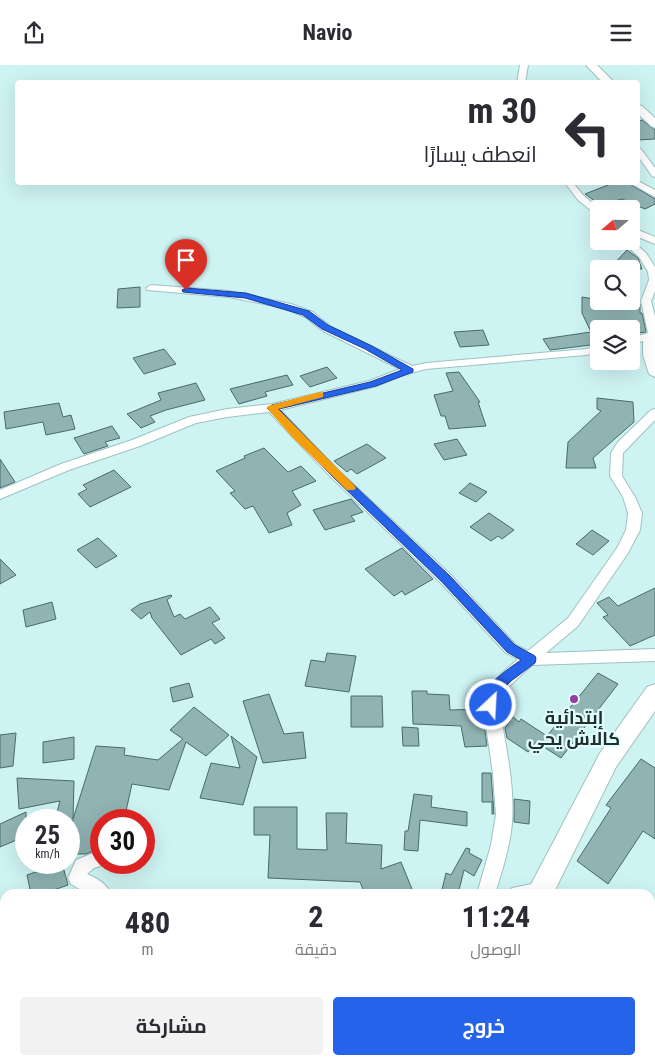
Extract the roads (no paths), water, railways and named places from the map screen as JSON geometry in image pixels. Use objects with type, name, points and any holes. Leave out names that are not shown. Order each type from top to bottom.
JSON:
[{"type":"main road","points":[[591,65],[607,80]]},
{"type":"main road","points":[[640,110],[655,125]]},
{"type":"main road","points":[[542,889],[608,760],[655,693]]},
{"type":"street","points":[[522,80],[524,65]]},
{"type":"street","points":[[640,154],[655,173]]},
{"type":"street","points":[[571,185],[590,206]]},
{"type":"street","points":[[638,185],[655,194]]},
{"type":"street","points":[[640,234],[655,241]]},
{"type":"street","points":[[637,250],[643,255],[653,272],[654,280],[646,301],[652,335],[649,355],[655,374]]},
{"type":"street","points":[[150,287],[246,296],[290,307],[306,313],[325,327],[369,347],[410,371]]},
{"type":"street","points":[[0,495],[65,467],[136,443],[193,420],[227,413],[272,408],[373,384],[426,366],[482,359],[555,355],[590,350]]},
{"type":"street","points":[[272,408],[335,474],[446,579],[511,649],[530,659],[655,655]]},
{"type":"street","points":[[487,889],[498,853],[504,817],[503,789],[491,705],[492,693],[506,677],[530,659],[549,640],[572,622],[613,566],[633,530],[635,513],[630,497],[616,476],[617,453],[622,445],[655,413]]},
{"type":"street","points":[[90,862],[83,864],[78,870],[77,878],[89,883],[96,889]]},
{"type":"place","name":"إبتدائية كالاش يحي","points":[[574,699]]}]
